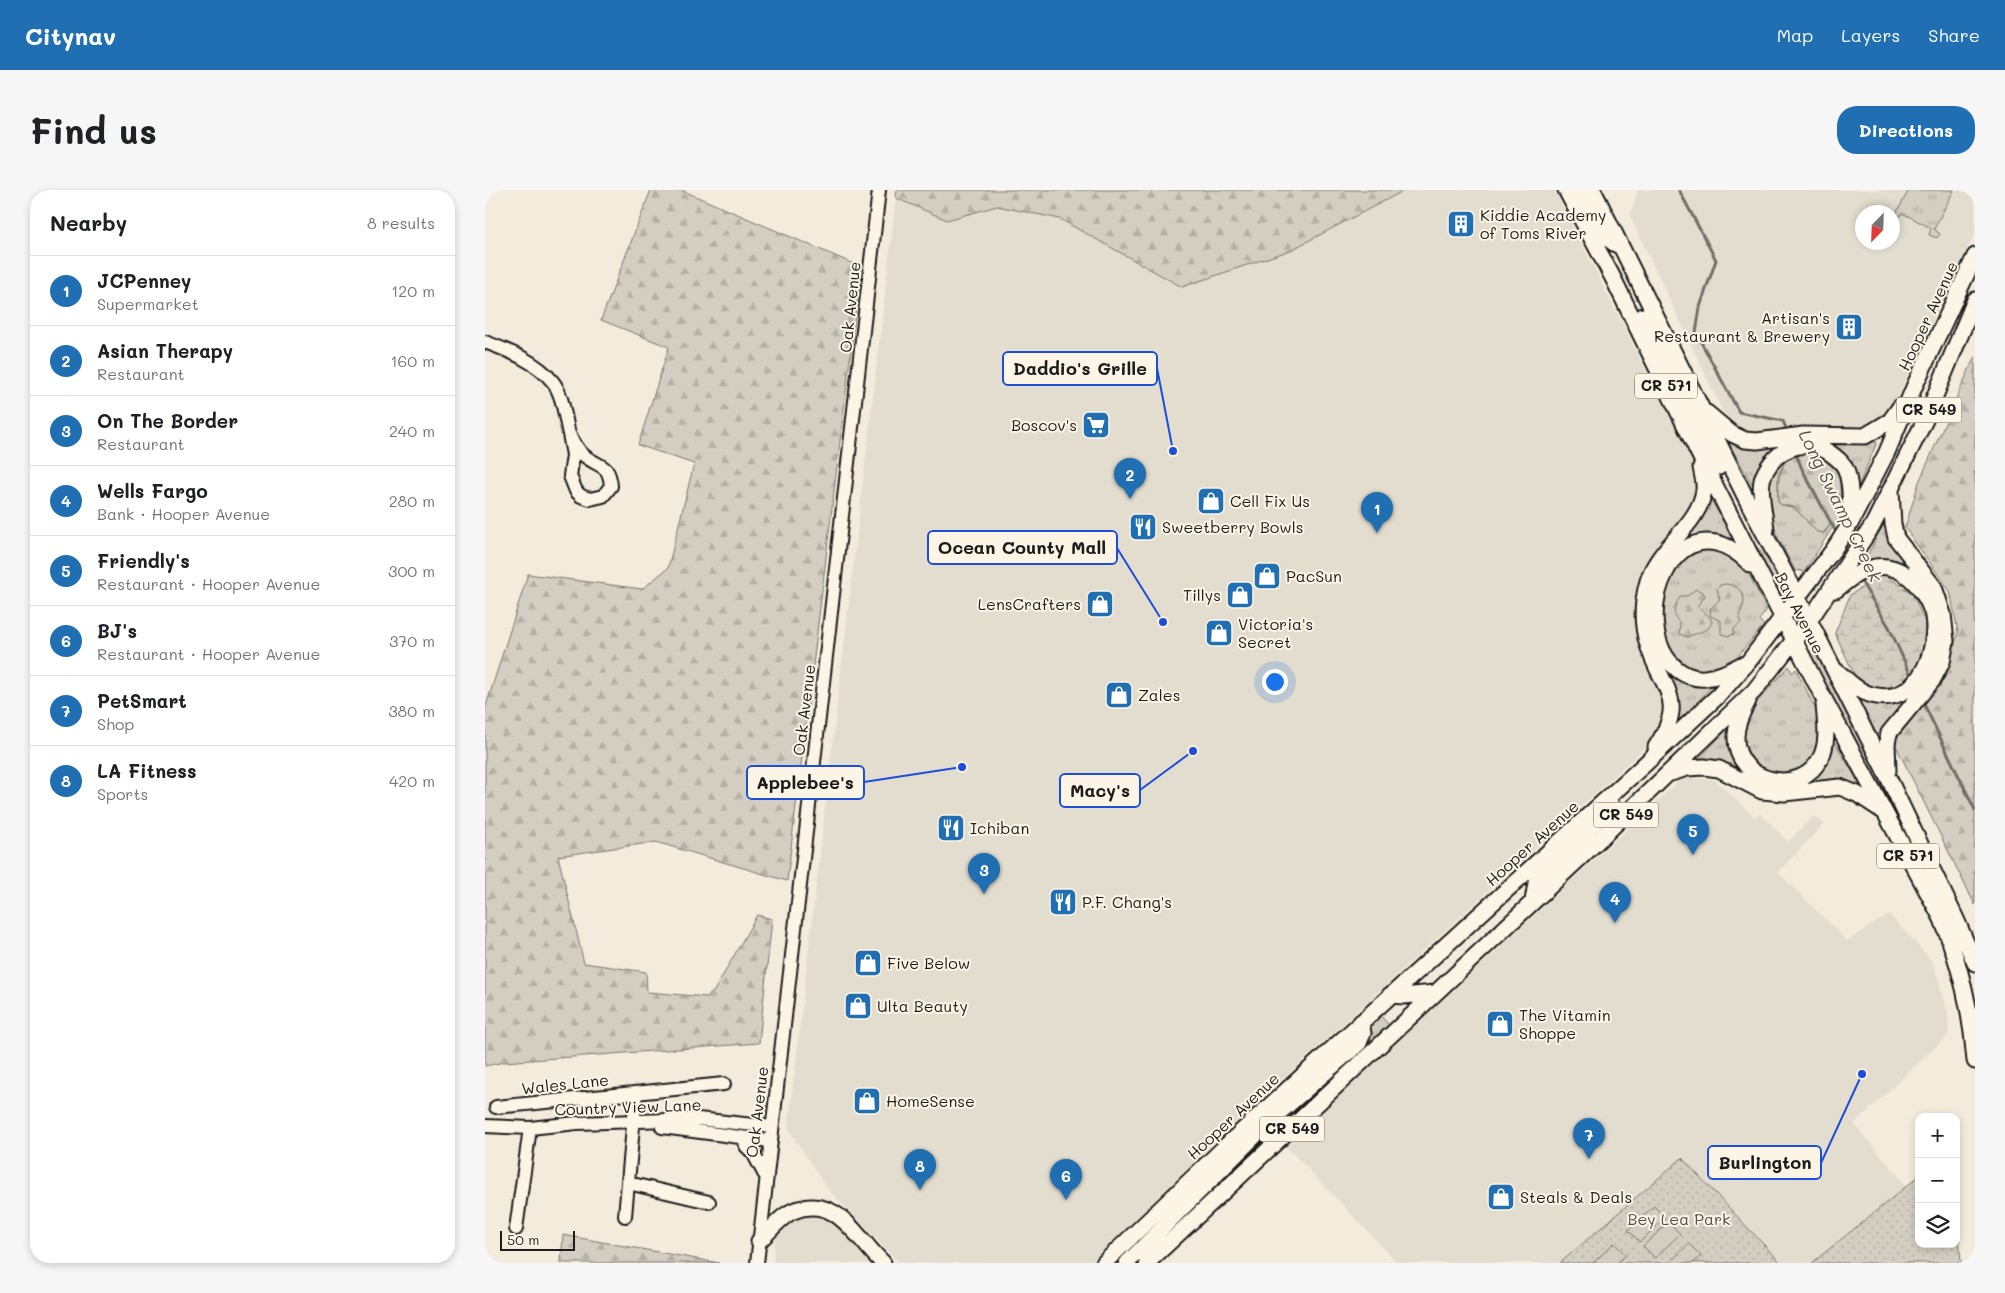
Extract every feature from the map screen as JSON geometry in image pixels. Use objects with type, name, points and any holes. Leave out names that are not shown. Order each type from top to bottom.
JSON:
[{"type":"main road","name":"Bay Avenue","points":[[1566,190],[1602,233]]},
{"type":"main road","points":[[1580,190],[1602,233],[1612,243],[1621,246],[1612,255],[1613,278],[1624,284],[1631,293],[1720,468],[1745,508],[1767,536]]},
{"type":"main road","name":"Bay Avenue","points":[[1593,190],[1613,278],[1759,573],[1942,919],[1957,956],[1967,997],[1975,1061]]},
{"type":"main road","name":"Bay Avenue","points":[[1621,246],[1747,500],[1888,777],[1975,963]]},
{"type":"main road","name":"Hooper Avenue","points":[[1104,1263],[1231,1141],[1719,695],[1749,662],[1834,549],[1848,526],[1879,468],[1975,256]]},
{"type":"main road","name":"CR 549","points":[[1147,1263],[1305,1117],[1434,993],[1670,773],[1754,691],[1795,641],[1827,597],[1854,568],[1925,420],[1974,307]]},
{"type":"main road","points":[[1767,536],[1761,493],[1763,477],[1775,457],[1790,442],[1870,434],[1890,421],[1915,385]]},
{"type":"main road","points":[[1702,409],[1732,434],[1745,440],[1806,444],[1829,452],[1847,470],[1850,493],[1848,526]]},
{"type":"main road","points":[[1646,763],[1670,724],[1672,707],[1668,690],[1648,646],[1644,629],[1643,604],[1649,578],[1657,562],[1699,508],[1704,489],[1700,456]]},
{"type":"main road","points":[[1831,666],[1857,688],[1871,695],[1886,697],[1917,689],[1932,681],[1942,662],[1946,641],[1946,626],[1939,599],[1934,588],[1896,538],[1893,524],[1891,490]]},
{"type":"main road","points":[[1749,662],[1721,675],[1703,679],[1681,673],[1665,656],[1657,632],[1655,605],[1663,576],[1682,551],[1698,542],[1713,542],[1729,546],[1759,573]]},
{"type":"main road","points":[[1854,568],[1885,566],[1898,570],[1919,586],[1933,614],[1932,652],[1917,689],[1889,732],[1887,744],[1888,777]]},
{"type":"main road","points":[[1754,691],[1741,715],[1738,726],[1736,738],[1739,752],[1753,772],[1764,779],[1779,782],[1796,779],[1812,769],[1821,758],[1826,733],[1823,697]]},
{"type":"main road","points":[[1670,773],[1687,768],[1704,767],[1719,770],[1762,791],[1784,793],[1841,787],[1857,794],[1886,814]]},
{"type":"main road","points":[[1533,901],[1536,883],[1542,874],[1611,809],[1616,790]]},
{"type":"main road","points":[[1391,995],[1404,996],[1434,993]]},
{"type":"main road","points":[[1127,1263],[1273,1118],[1359,1043],[1363,1033],[1361,1022]]},
{"type":"main road","points":[[759,1242],[792,1211],[809,1207],[824,1208],[837,1214],[846,1222],[883,1263]]},
{"type":"street","name":"Oak Avenue","points":[[757,1263],[879,190]]},
{"type":"street","points":[[485,342],[515,354],[535,365],[553,382],[561,399],[569,434],[573,455],[570,476],[576,491],[581,496],[590,499],[603,496],[611,486],[608,471],[604,466],[586,458],[579,451],[569,434]]},
{"type":"street","name":"Wales Lane","points":[[497,1107],[724,1084]]},
{"type":"street","points":[[625,1216],[636,1093]]},
{"type":"street","name":"Country View Lane","points":[[485,1126],[530,1128],[698,1119],[772,1127]]},
{"type":"street","points":[[633,1122],[771,1141]]},
{"type":"street","points":[[516,1229],[530,1128]]},
{"type":"street","points":[[744,1138],[746,1146],[753,1153],[766,1177]]},
{"type":"street","points":[[628,1183],[709,1202]]},
{"type":"shaded area","points":[[1405,190],[1554,190],[1698,472],[1699,485],[1694,504],[1644,577],[1667,705],[1661,733],[1225,1132],[1090,1263],[903,1263],[897,1261],[826,1187],[788,1128],[896,198],[947,220],[997,206],[1060,219],[1182,287],[1291,250]]},
{"type":"shaded area","points":[[1638,190],[1975,190],[1975,234],[1893,408],[1867,430],[1756,434],[1746,431],[1729,420],[1723,412],[1630,216]]},
{"type":"shaded area","points":[[1683,777],[1715,780],[1755,817],[1760,813],[1788,842],[1814,815],[1824,824],[1778,872],[1847,941],[1889,914],[1933,962],[1948,1013],[1949,1034],[1854,1124],[1907,1186],[1812,1263],[1781,1263],[1682,1158],[1560,1263],[1398,1263],[1286,1146]]},
{"type":"shaded area","points":[[801,1214],[830,1216],[875,1263],[773,1263],[775,1239],[780,1229],[789,1220]]},
{"type":"green space","points":[[651,190],[681,190],[861,267],[787,881],[656,842],[558,856],[584,963],[646,972],[647,992],[707,997],[714,991],[757,915],[772,919],[759,1043],[504,1062],[485,1066],[485,709],[528,574],[642,589],[668,568],[694,464],[638,445],[669,347],[601,320]]},
{"type":"green space","points":[[897,190],[1405,190],[1291,250],[1182,287],[1060,219],[997,206],[947,220],[896,198]]},
{"type":"green space","points":[[1909,190],[1954,190],[1934,229],[1940,234],[1937,238],[1929,235],[1931,228],[1902,213],[1900,216],[1900,206]]},
{"type":"green space","points":[[1975,356],[1975,905],[1894,742],[1946,676],[1958,632],[1950,591],[1905,528],[1919,482]]},
{"type":"green space","points":[[1725,437],[1790,443],[1752,484]]},
{"type":"green space","points":[[1819,441],[1877,442],[1856,492]]},
{"type":"green space","points":[[1800,453],[1814,454],[1825,458],[1843,475],[1843,511],[1834,526],[1831,523],[1824,533],[1817,532],[1794,507],[1782,505],[1778,502],[1779,479],[1784,463],[1787,457]]},
{"type":"green space","points":[[1787,457],[1778,476],[1778,502],[1782,505],[1794,507],[1817,532],[1826,531],[1831,524],[1834,525],[1804,572],[1798,570],[1796,572],[1777,536],[1766,495],[1768,482],[1774,468]]},
{"type":"green space","points":[[1709,500],[1711,500],[1738,547],[1676,551]]},
{"type":"green space","points":[[1886,519],[1917,576],[1865,560]]},
{"type":"green space","points":[[1753,544],[1767,559],[1781,581],[1784,587],[1779,594],[1776,592]]},
{"type":"green space","points":[[1714,548],[1745,567],[1766,608],[1766,611],[1759,620],[1764,625],[1731,664],[1718,672],[1691,671],[1670,653],[1660,618],[1666,585],[1681,561],[1697,550]]},
{"type":"green space","points":[[1884,574],[1912,593],[1925,622],[1923,650],[1915,670],[1898,686],[1874,689],[1855,676],[1835,633],[1850,595]]},
{"type":"green space","points":[[1725,584],[1740,590],[1744,599],[1739,615],[1741,622],[1734,629],[1734,634],[1729,636],[1721,634],[1721,621],[1711,616],[1710,613],[1711,608],[1720,599],[1717,589],[1720,585]]},
{"type":"green space","points":[[1696,589],[1703,592],[1705,596],[1697,606],[1710,617],[1712,622],[1708,629],[1687,637],[1679,634],[1680,623],[1675,617],[1675,610],[1681,596],[1687,596]]},
{"type":"green space","points":[[1814,648],[1910,840],[1908,841],[1808,654]]},
{"type":"green space","points":[[1664,664],[1671,672],[1688,682],[1710,688],[1674,727],[1662,665]]},
{"type":"green space","points":[[1789,666],[1792,673],[1796,669],[1820,718],[1820,748],[1806,768],[1779,777],[1753,765],[1743,748],[1743,722],[1749,711]]},
{"type":"green space","points":[[1854,693],[1913,695],[1888,722],[1880,737],[1878,737]]},
{"type":"green space","points":[[1732,724],[1748,776],[1700,758]]},
{"type":"green space","points":[[1835,743],[1865,793],[1798,786],[1831,752]]},
{"type":"green space","points":[[1379,1014],[1389,1025],[1368,1045],[1366,1043],[1371,1023]]},
{"type":"green space","name":"Bey Lea Park","points":[[1682,1158],[1781,1263],[1560,1263]]},
{"type":"green space","points":[[1915,1179],[1915,1248],[1960,1248],[1961,1263],[1812,1263]]},
{"type":"green space","points":[[1654,1206],[1665,1218],[1640,1242],[1628,1230]]},
{"type":"green space","points":[[1669,1222],[1680,1234],[1655,1258],[1643,1246]]},
{"type":"green space","points":[[563,1235],[719,1263],[561,1263]]},
{"type":"green space","points":[[1614,1243],[1626,1255],[1617,1263],[1593,1263]]},
{"type":"green space","points":[[1689,1244],[1701,1256],[1693,1263],[1669,1263]]},
{"type":"waterway","name":"Long Swamp Creek","points":[[1679,190],[1716,260],[1700,307],[1696,333],[1739,412],[1783,421],[1788,433]]},
{"type":"waterway","name":"Long Swamp Creek","points":[[1795,451],[1802,469],[1837,534]]},
{"type":"waterway","name":"Long Swamp Creek","points":[[1859,578],[1889,627],[1912,678]]},
{"type":"waterway","name":"Long Swamp Creek","points":[[1922,700],[1975,810]]},
{"type":"place","name":"Kiddie Academy of Toms River","points":[[1461,224]]},
{"type":"place","name":"Artisan's Restaurant & Brewery","points":[[1849,327]]},
{"type":"place","name":"Boscov's","points":[[1096,425]]},
{"type":"place","name":"Daddio's Grille","points":[[1173,451]]},
{"type":"place","name":"Asian Therapy","points":[[1130,499]]},
{"type":"place","name":"Cell Fix Us","points":[[1211,501]]},
{"type":"place","name":"Sweetberry Bowls","points":[[1143,527]]},
{"type":"place","name":"JCPenney","points":[[1377,533]]},
{"type":"place","name":"PacSun","points":[[1267,576]]},
{"type":"place","name":"Tillys","points":[[1240,595]]},
{"type":"place","name":"LensCrafters","points":[[1100,604]]},
{"type":"place","name":"Ocean County Mall","points":[[1163,622]]},
{"type":"place","name":"Victoria's Secret","points":[[1219,633]]},
{"type":"place","name":"Zales","points":[[1119,695]]},
{"type":"place","name":"Macy's","points":[[1193,751]]},
{"type":"place","name":"Applebee's","points":[[962,767]]},
{"type":"place","name":"Ichiban","points":[[951,828]]},
{"type":"place","name":"Friendly's","points":[[1693,855]]},
{"type":"place","name":"On The Border","points":[[984,894]]},
{"type":"place","name":"P.F. Chang's","points":[[1063,902]]},
{"type":"place","name":"Wells Fargo","points":[[1615,923]]},
{"type":"place","name":"Five Below","points":[[868,963]]},
{"type":"place","name":"Ulta Beauty","points":[[858,1006]]},
{"type":"place","name":"The Vitamin Shoppe","points":[[1500,1024]]},
{"type":"place","name":"Burlington","points":[[1862,1074]]},
{"type":"place","name":"HomeSense","points":[[867,1101]]},
{"type":"place","name":"PetSmart","points":[[1589,1159]]},
{"type":"place","name":"LA Fitness","points":[[920,1190]]},
{"type":"place","name":"Steals & Deals","points":[[1501,1197]]},
{"type":"place","name":"BJ's","points":[[1066,1200]]}]
